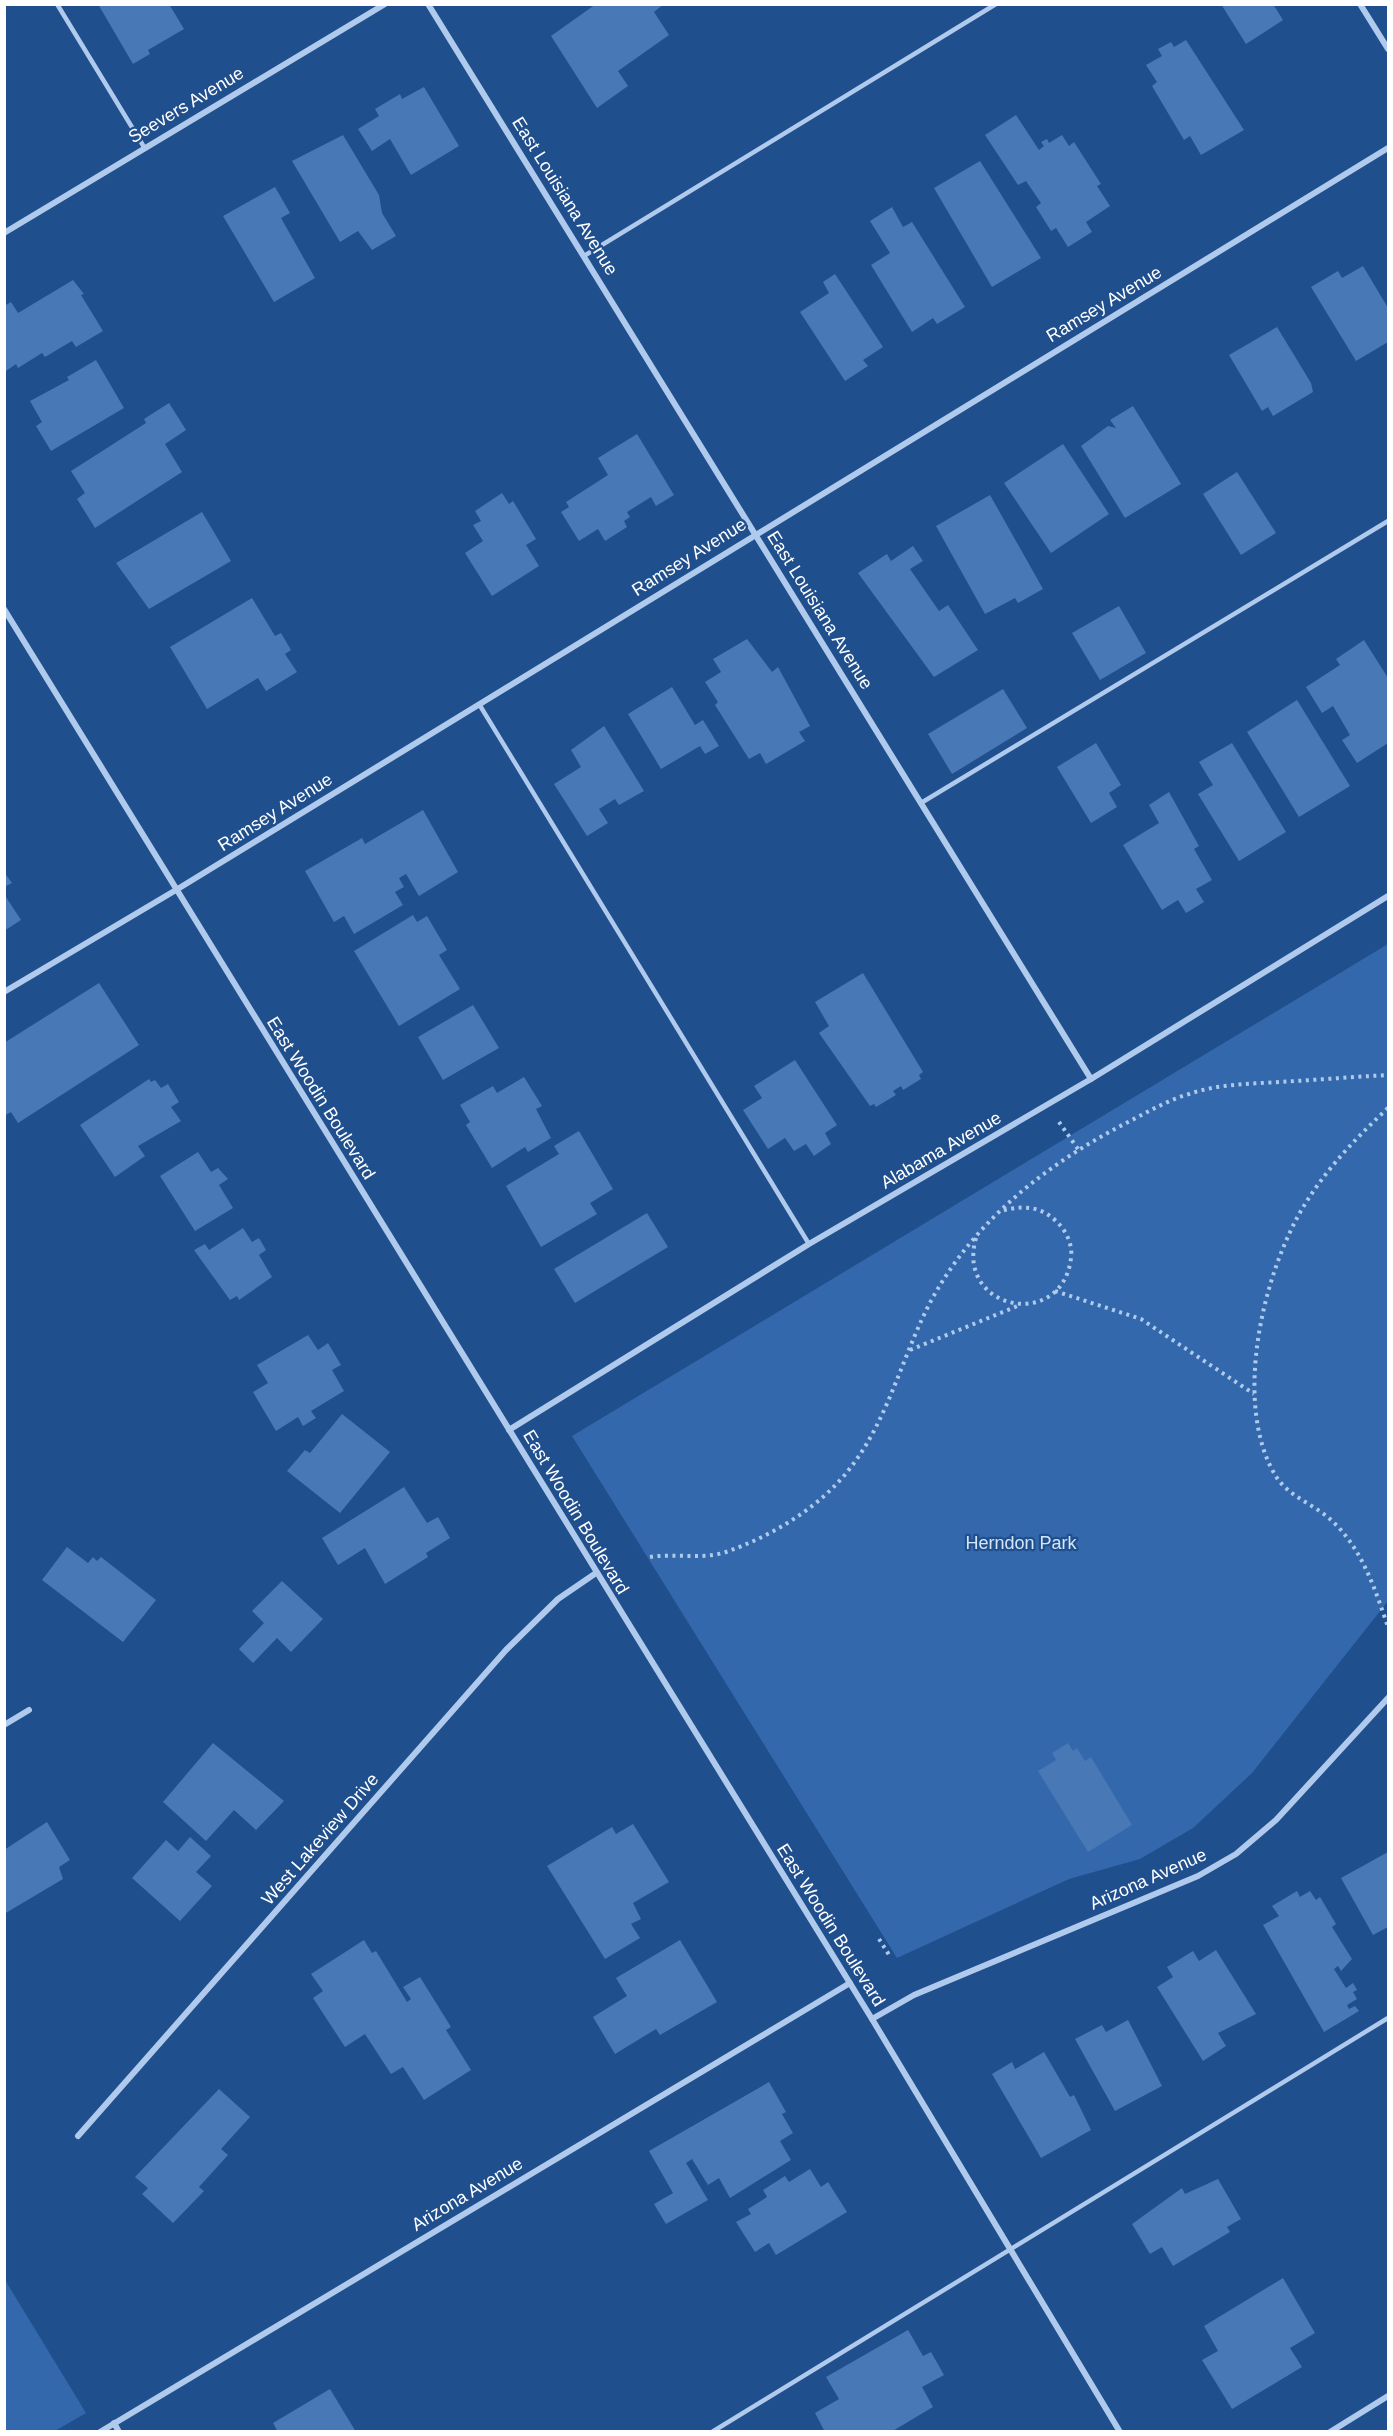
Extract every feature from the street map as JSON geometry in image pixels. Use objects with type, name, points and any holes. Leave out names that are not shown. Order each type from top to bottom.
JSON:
[{"type":"street","name":"Seevers Avenue","points":[[4,233],[385,4]]},
{"type":"street","name":"East Louisiana Avenue","points":[[428,4],[1091,1078]]},
{"type":"street","points":[[1360,4],[1389,49]]},
{"type":"street","name":"Ramsey Avenue","points":[[4,992],[176,890],[1389,148]]},
{"type":"street","name":"East Woodin Boulevard","points":[[4,609],[850,1983],[1120,2432]]},
{"type":"street","name":"Alabama Avenue","points":[[509,1430],[808,1244],[1091,1078],[1389,896]]},
{"type":"street","name":"West Lakeview Drive","points":[[78,2136],[506,1650],[558,1599],[596,1573]]},
{"type":"street","name":"Arizona Avenue","points":[[872,2019],[915,1995],[1197,1876],[1236,1854],[1276,1820],[1389,1698]]},
{"type":"street","points":[[4,1725],[29,1710]]},
{"type":"street","name":"Arizona Avenue","points":[[100,2432],[850,1983]]},
{"type":"street","points":[[1330,2432],[1389,2396]]},
{"type":"street","points":[[114,2423],[119,2432]]},
{"type":"lane","points":[[57,4],[144,147]]},
{"type":"lane","points":[[584,256],[996,4]]},
{"type":"lane","points":[[921,803],[1389,521]]},
{"type":"lane","points":[[479,704],[808,1244]]},
{"type":"lane","points":[[712,2432],[1389,2018]]},
{"type":"path","points":[[650,1557],[723,1553],[774,1530],[828,1491],[851,1467],[872,1432],[936,1293],[977,1234],[1028,1184],[1077,1149],[1189,1094],[1224,1085],[1389,1075]]},
{"type":"path","points":[[1047,1104],[1077,1149]]},
{"type":"path","points":[[1389,1108],[1356,1138],[1327,1171],[1304,1205],[1282,1253],[1268,1298],[1260,1329],[1254,1394],[1257,1430],[1264,1455],[1279,1480],[1331,1520],[1356,1552],[1372,1579],[1389,1627]]},
{"type":"path","points":[[909,1350],[1020,1305],[1036,1303],[1062,1285],[1070,1270],[1071,1254],[1068,1238],[1059,1224],[1048,1214],[1032,1207],[1016,1206],[1001,1211]]},
{"type":"path","points":[[977,1234],[973,1250],[974,1266],[980,1281],[990,1293],[1004,1302],[1020,1305]]},
{"type":"path","points":[[1055,1291],[1141,1319],[1254,1394]]},
{"type":"path","points":[[879,1939],[891,1958]]},
{"type":"green space","name":"Herndon Park","points":[[1388,944],[1388,1601],[1252,1773],[1193,1828],[1140,1859],[1069,1879],[897,1958],[572,1436]]},
{"type":"green space","points":[[5,2280],[86,2413],[55,2431],[5,2431]]},
{"type":"building","points":[[98,4],[169,4],[184,29],[148,50],[150,54],[133,64]]},
{"type":"building","points":[[596,4],[664,4],[654,12],[669,35],[618,71],[628,86],[597,108],[551,36]]},
{"type":"building","points":[[1221,4],[1273,4],[1283,20],[1246,44]]},
{"type":"building","points":[[1186,40],[1244,130],[1201,155],[1190,136],[1184,140],[1152,86],[1157,82],[1146,65],[1162,56],[1158,49],[1171,42],[1174,47]]},
{"type":"building","points":[[424,87],[459,146],[411,175],[390,139],[372,151],[358,129],[379,116],[375,109],[400,94],[402,99]]},
{"type":"building","points":[[1016,115],[1039,150],[1044,146],[1041,142],[1047,139],[1049,143],[1062,135],[1069,146],[1074,142],[1101,184],[1097,186],[1110,206],[1086,222],[1092,232],[1068,247],[1056,228],[1051,231],[1036,207],[1041,203],[1026,181],[1018,185],[985,135]]},
{"type":"building","points":[[343,135],[379,195],[382,213],[396,236],[372,250],[358,231],[340,242],[292,161]]},
{"type":"building","points":[[980,161],[1041,258],[992,287],[934,188]]},
{"type":"building","points":[[275,187],[290,213],[281,218],[315,278],[274,302],[223,216]]},
{"type":"building","points":[[892,207],[903,227],[912,222],[965,307],[937,324],[933,318],[912,332],[871,265],[890,253],[870,221]]},
{"type":"building","points":[[1363,266],[1388,308],[1388,342],[1356,361],[1311,287],[1338,271],[1342,278]]},
{"type":"building","points":[[835,274],[883,347],[863,360],[868,366],[845,381],[800,312],[829,293],[823,282]]},
{"type":"building","points":[[73,280],[84,294],[81,295],[103,331],[76,347],[72,341],[45,357],[42,353],[18,368],[16,364],[6,371],[4,306],[11,302],[18,313]]},
{"type":"building","points":[[1277,327],[1311,383],[1313,392],[1273,416],[1268,407],[1262,411],[1229,355]]},
{"type":"building","points":[[96,360],[124,408],[51,451],[36,426],[42,422],[30,401],[69,380],[67,377]]},
{"type":"building","points":[[169,403],[186,430],[165,444],[182,472],[95,528],[77,499],[85,493],[71,471],[146,423],[144,419]]},
{"type":"building","points":[[1133,406],[1181,484],[1125,518],[1081,446],[1108,426],[1116,428],[1110,420]]},
{"type":"building","points":[[637,434],[674,495],[656,506],[651,497],[627,512],[630,517],[624,521],[627,527],[605,541],[598,529],[579,541],[561,512],[569,507],[566,502],[608,475],[598,458]]},
{"type":"building","points":[[1063,444],[1109,514],[1051,553],[1004,483]]},
{"type":"building","points":[[1237,472],[1276,533],[1241,555],[1203,494]]},
{"type":"building","points":[[502,493],[509,504],[513,501],[536,539],[526,545],[539,566],[492,596],[465,553],[483,541],[473,525],[481,521],[475,511]]},
{"type":"building","points":[[990,495],[1043,589],[1018,603],[1015,598],[985,614],[936,526]]},
{"type":"building","points":[[202,512],[231,561],[149,609],[116,563]]},
{"type":"building","points":[[913,546],[923,561],[910,569],[939,611],[948,605],[978,650],[934,677],[858,573],[887,554],[891,561]]},
{"type":"building","points":[[252,598],[275,636],[281,633],[291,650],[285,654],[297,672],[266,691],[258,678],[207,709],[170,647]]},
{"type":"building","points":[[1119,606],[1146,653],[1100,680],[1072,633]]},
{"type":"building","points":[[747,639],[772,672],[778,667],[810,726],[799,732],[805,741],[766,764],[760,753],[749,759],[715,705],[718,702],[705,682],[721,672],[713,659]]},
{"type":"building","points":[[1364,640],[1388,678],[1388,743],[1357,763],[1342,740],[1350,735],[1333,706],[1322,713],[1306,687],[1340,665],[1336,659]]},
{"type":"building","points":[[672,687],[695,725],[703,720],[719,746],[705,754],[700,746],[661,769],[628,714]]},
{"type":"building","points":[[1003,689],[1027,728],[952,774],[928,734]]},
{"type":"building","points":[[1297,700],[1350,786],[1299,817],[1247,732]]},
{"type":"building","points":[[604,726],[644,791],[619,805],[615,799],[599,809],[608,823],[587,836],[554,784],[581,767],[571,750]]},
{"type":"building","points":[[1096,743],[1121,785],[1109,793],[1117,807],[1091,823],[1057,767]]},
{"type":"building","points":[[1232,743],[1286,832],[1239,861],[1198,794],[1213,785],[1199,762]]},
{"type":"building","points":[[1169,792],[1199,846],[1194,849],[1212,880],[1196,889],[1204,902],[1186,913],[1178,900],[1162,910],[1123,845],[1159,823],[1149,805]]},
{"type":"building","points":[[423,810],[458,872],[419,896],[406,874],[399,878],[404,887],[395,892],[403,905],[354,934],[344,916],[334,922],[305,871],[362,838],[365,844]]},
{"type":"building","points":[[4,872],[12,883],[4,887]]},
{"type":"building","points":[[4,894],[21,920],[4,931]]},
{"type":"building","points":[[413,915],[417,922],[427,916],[447,950],[439,955],[460,989],[399,1026],[354,951]]},
{"type":"building","points":[[863,973],[923,1072],[919,1075],[921,1079],[903,1090],[901,1086],[893,1091],[896,1095],[876,1107],[874,1104],[870,1106],[819,1033],[829,1026],[815,1002]]},
{"type":"building","points":[[99,983],[139,1045],[18,1123],[11,1112],[4,1116],[4,1043]]},
{"type":"building","points":[[473,1005],[499,1048],[443,1080],[418,1037]]},
{"type":"building","points":[[795,1060],[837,1125],[825,1133],[831,1144],[814,1156],[806,1144],[794,1151],[785,1138],[768,1149],[743,1110],[762,1098],[754,1086]]},
{"type":"building","points":[[524,1077],[542,1106],[536,1109],[551,1138],[528,1152],[525,1147],[492,1168],[466,1125],[470,1122],[460,1105],[493,1086],[497,1093]]},
{"type":"building","points":[[149,1079],[151,1082],[155,1080],[161,1088],[168,1084],[179,1102],[171,1107],[181,1121],[138,1146],[145,1156],[115,1177],[80,1125]]},
{"type":"building","points":[[579,1131],[613,1189],[590,1203],[597,1214],[541,1247],[506,1186],[559,1154],[554,1146]]},
{"type":"building","points":[[198,1152],[211,1172],[218,1168],[228,1179],[219,1185],[233,1208],[195,1231],[160,1176]]},
{"type":"building","points":[[647,1213],[668,1247],[575,1303],[554,1269]]},
{"type":"building","points":[[243,1228],[252,1242],[259,1238],[266,1250],[259,1255],[272,1277],[239,1300],[237,1296],[230,1300],[194,1250],[205,1244],[209,1250]]},
{"type":"building","points":[[308,1335],[318,1350],[328,1343],[341,1365],[332,1370],[344,1391],[311,1411],[316,1418],[303,1426],[298,1417],[276,1431],[253,1392],[268,1383],[257,1365]]},
{"type":"building","points":[[342,1414],[390,1452],[340,1513],[287,1471],[305,1450],[310,1453]]},
{"type":"building","points":[[404,1487],[427,1523],[438,1517],[450,1538],[426,1553],[428,1557],[385,1584],[365,1548],[338,1565],[322,1538]]},
{"type":"building","points":[[67,1547],[88,1563],[93,1557],[97,1561],[101,1557],[156,1600],[123,1642],[42,1580]]},
{"type":"building","points":[[282,1581],[323,1619],[291,1652],[277,1638],[253,1663],[239,1649],[264,1623],[252,1611]]},
{"type":"building","points":[[213,1743],[284,1801],[256,1830],[234,1810],[206,1841],[163,1802]]},
{"type":"building","points":[[1068,1743],[1073,1751],[1077,1748],[1085,1761],[1091,1757],[1132,1825],[1088,1852],[1038,1771],[1056,1760],[1052,1753]]},
{"type":"building","points":[[47,1822],[70,1860],[59,1867],[63,1879],[4,1914],[4,1850]]},
{"type":"building","points":[[633,1824],[669,1882],[633,1903],[641,1919],[631,1924],[640,1938],[605,1959],[547,1866],[612,1827],[616,1834]]},
{"type":"building","points":[[190,1837],[211,1856],[196,1872],[212,1886],[180,1921],[132,1878],[166,1840],[178,1851]]},
{"type":"building","points":[[1388,1852],[1388,1927],[1373,1935],[1341,1878]]},
{"type":"building","points":[[1297,1891],[1300,1897],[1310,1891],[1316,1900],[1320,1897],[1336,1924],[1332,1927],[1352,1959],[1341,1971],[1338,1966],[1334,1969],[1346,1988],[1353,1983],[1357,1990],[1353,1992],[1357,1999],[1347,2005],[1349,2009],[1355,2006],[1359,2011],[1324,2032],[1263,1925],[1279,1916],[1272,1906]]},
{"type":"building","points":[[364,1940],[372,1953],[376,1951],[407,2002],[411,1999],[403,1987],[420,1977],[451,2027],[446,2030],[471,2070],[424,2100],[403,2067],[391,2074],[365,2034],[345,2047],[313,1998],[323,1991],[311,1974]]},
{"type":"building","points":[[680,1940],[717,2002],[660,2035],[656,2029],[615,2054],[593,2017],[627,1996],[616,1978]]},
{"type":"building","points":[[1216,1950],[1256,2014],[1218,2033],[1226,2046],[1203,2061],[1157,1987],[1173,1977],[1167,1967],[1193,1951],[1199,1961]]},
{"type":"building","points":[[1128,2020],[1162,2086],[1115,2111],[1075,2039],[1102,2025],[1106,2032]]},
{"type":"building","points":[[1044,2052],[1070,2097],[1074,2095],[1091,2130],[1041,2158],[992,2074],[1012,2062],[1015,2069]]},
{"type":"building","points":[[769,2082],[786,2112],[782,2114],[793,2133],[780,2141],[791,2160],[730,2198],[719,2178],[708,2185],[692,2159],[686,2163],[708,2200],[666,2224],[654,2204],[673,2193],[649,2151]]},
{"type":"building","points":[[219,2089],[250,2117],[221,2149],[228,2155],[199,2187],[204,2191],[173,2223],[142,2194],[148,2188],[135,2177]]},
{"type":"building","points":[[810,2169],[821,2187],[828,2182],[847,2212],[776,2255],[769,2243],[755,2252],[736,2222],[751,2214],[748,2209],[767,2197],[763,2190],[785,2176],[789,2182]]},
{"type":"building","points":[[1218,2179],[1241,2219],[1227,2227],[1230,2232],[1173,2266],[1162,2247],[1150,2254],[1132,2224],[1182,2188],[1185,2194]]},
{"type":"building","points":[[1283,2278],[1315,2333],[1290,2348],[1302,2367],[1232,2409],[1202,2360],[1218,2351],[1204,2326]]},
{"type":"building","points":[[908,2330],[923,2356],[931,2352],[944,2375],[922,2387],[933,2407],[891,2432],[825,2432],[815,2413],[839,2399],[826,2377]]},
{"type":"building","points":[[330,2389],[356,2432],[278,2432],[273,2423]]}]
